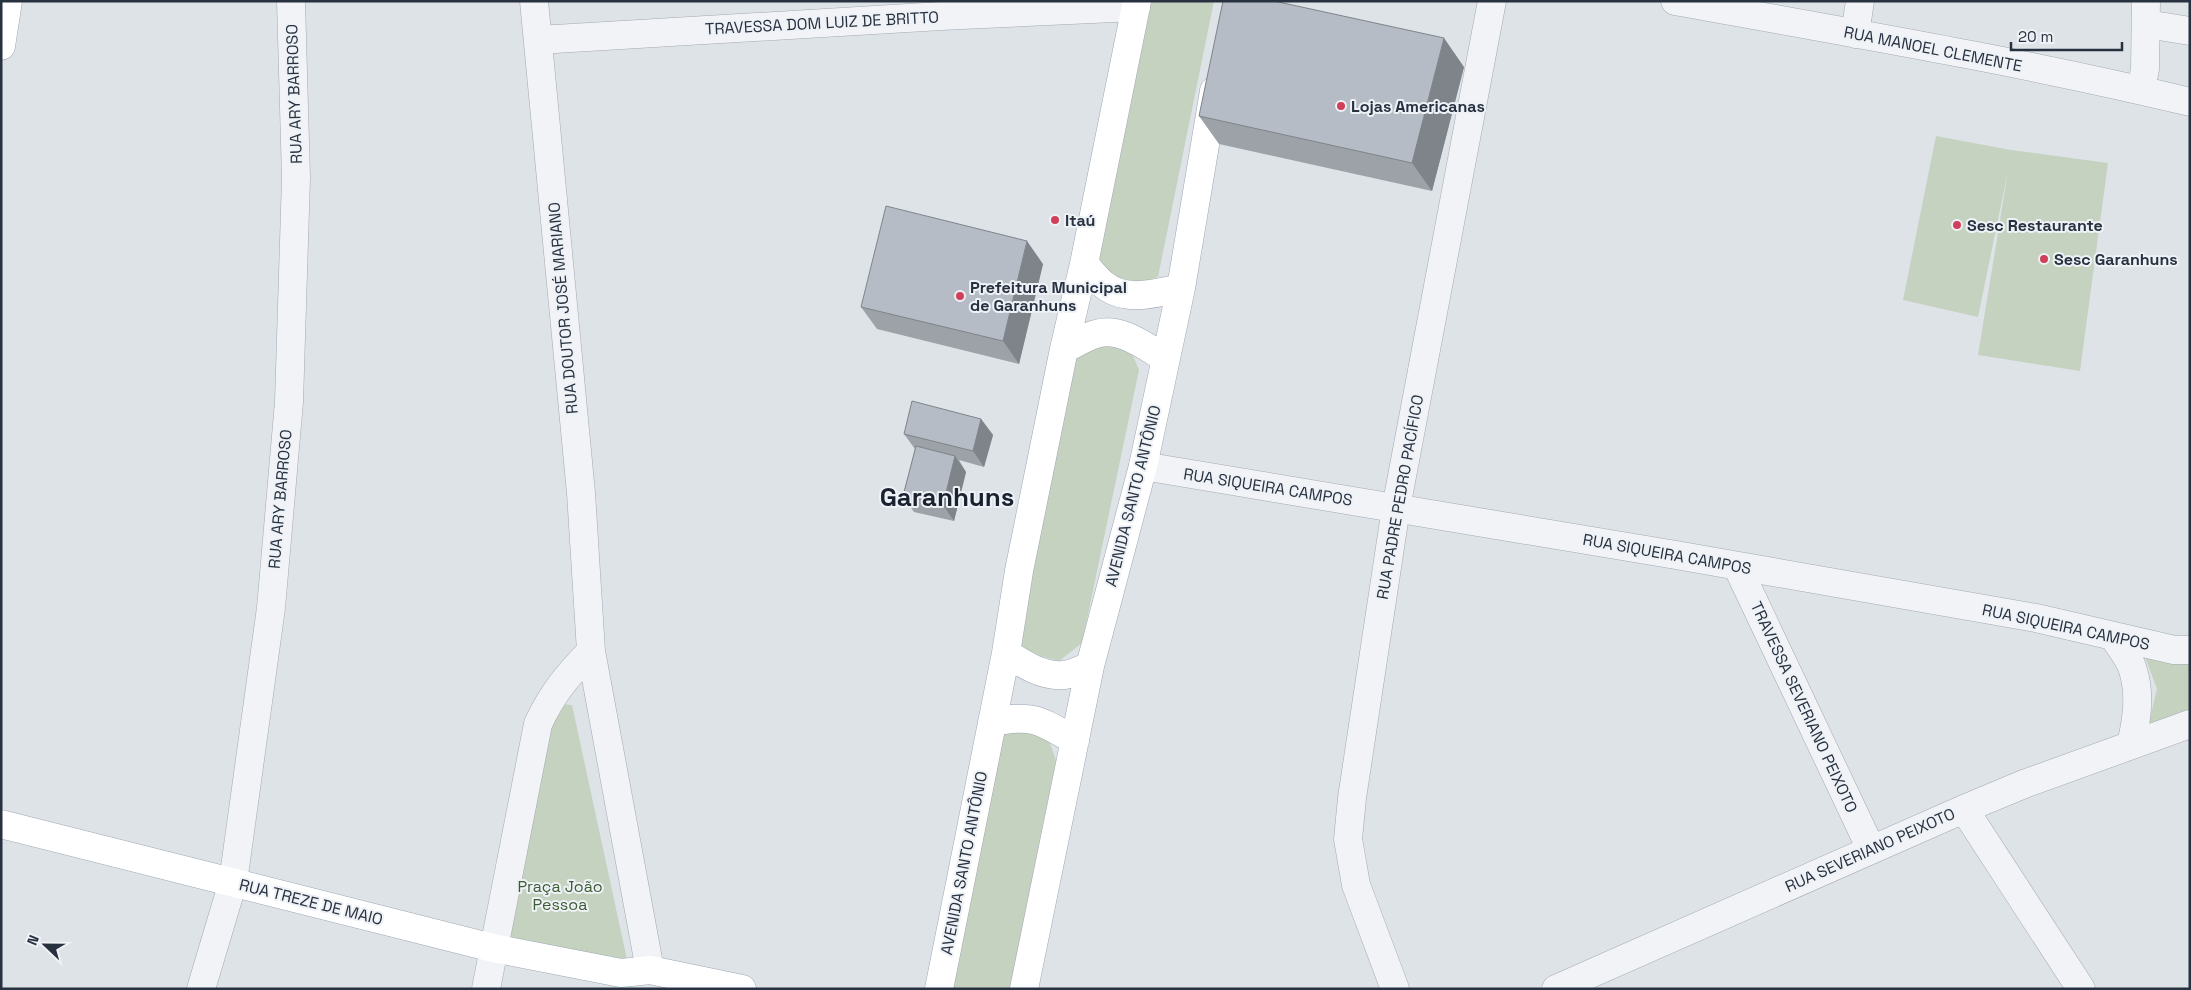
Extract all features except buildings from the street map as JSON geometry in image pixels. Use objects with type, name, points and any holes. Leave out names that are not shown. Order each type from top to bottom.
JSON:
[{"type":"main road","points":[[1,46],[8,1]]},
{"type":"main road","name":"AVENIDA SANTO ANTÔNIO","points":[[939,989],[1006,653],[1019,570],[1064,349],[1084,264],[1136,4]]},
{"type":"main road","name":"AVENIDA SANTO ANTÔNIO","points":[[1024,989],[1090,666],[1143,466],[1181,288],[1219,62]]},
{"type":"main road","points":[[1084,264],[1104,285],[1123,294],[1147,295],[1181,288]]},
{"type":"main road","points":[[1064,349],[1098,333],[1113,333],[1131,338],[1166,358]]},
{"type":"main road","points":[[1006,653],[1027,667],[1044,673],[1064,675],[1090,666]]},
{"type":"main road","points":[[992,722],[1016,717],[1036,720],[1075,741]]},
{"type":"main road","name":"RUA TREZE DE MAIO","points":[[1,824],[493,948],[621,974],[648,983],[742,989]]},
{"type":"street","name":"RUA ARY BARROSO","points":[[202,989],[233,882],[271,608],[288,402],[296,178],[291,1]]},
{"type":"street","name":"RUA DOUTOR JOSÉ MARIANO","points":[[534,1],[581,493],[591,651],[648,983]]},
{"type":"street","name":"RUA PADRE PEDRO PACÍFICO","points":[[1395,989],[1356,885],[1348,839],[1352,798],[1396,508],[1492,1]]},
{"type":"street","points":[[1855,34],[1860,1]]},
{"type":"street","name":"RUA MANOEL CLEMENTE","points":[[1687,2],[2141,90],[2190,102]]},
{"type":"street","name":"TRAVESSA DOM LUIZ DE BRITTO","points":[[538,40],[1136,4]]},
{"type":"street","points":[[2141,90],[2145,69],[2146,13],[2190,31]]},
{"type":"street","name":"RUA SIQUEIRA CAMPOS","points":[[1143,466],[2036,618],[2174,650],[2190,650]]},
{"type":"street","name":"TRAVESSA SEVERIANO PEIXOTO","points":[[1737,566],[1872,849]]},
{"type":"street","points":[[2113,636],[2132,666],[2137,689],[2138,712],[2131,745]]},
{"type":"street","points":[[486,989],[538,724],[550,697],[591,651]]},
{"type":"street","name":"RUA SEVERIANO PEIXOTO","points":[[1556,989],[1964,809],[2024,784],[2190,724]]},
{"type":"street","points":[[1964,809],[2081,989]]},
{"type":"green space","points":[[1146,1],[1214,1],[1158,277],[1129,286],[1101,275],[1093,256]]},
{"type":"green space","name":"Sesc Garanhuns","points":[[1936,136],[2011,150],[2108,163],[2080,371],[1978,355],[2008,171],[1978,317],[1903,300]]},
{"type":"green space","points":[[1102,339],[1129,346],[1139,370],[1082,643],[1059,661],[1025,652],[1017,640],[1074,352]]},
{"type":"green space","points":[[2144,654],[2190,664],[2190,711],[2148,726],[2157,689]]},
{"type":"green space","name":"Praça João Pessoa","points":[[551,703],[572,705],[628,964],[497,937]]},
{"type":"green space","points":[[1001,729],[1047,735],[1056,760],[1010,989],[949,989]]},
{"type":"place","name":"Lojas Americanas","points":[[1341,106]]},
{"type":"place","name":"Itaú","points":[[1055,220]]},
{"type":"place","name":"Sesc Restaurante","points":[[1957,225]]},
{"type":"place","name":"Sesc Garanhuns","points":[[2044,259]]},
{"type":"place","name":"Prefeitura Municipal de Garanhuns","points":[[960,296]]},
{"type":"district","name":"Garanhuns","points":[[947,497]]}]
